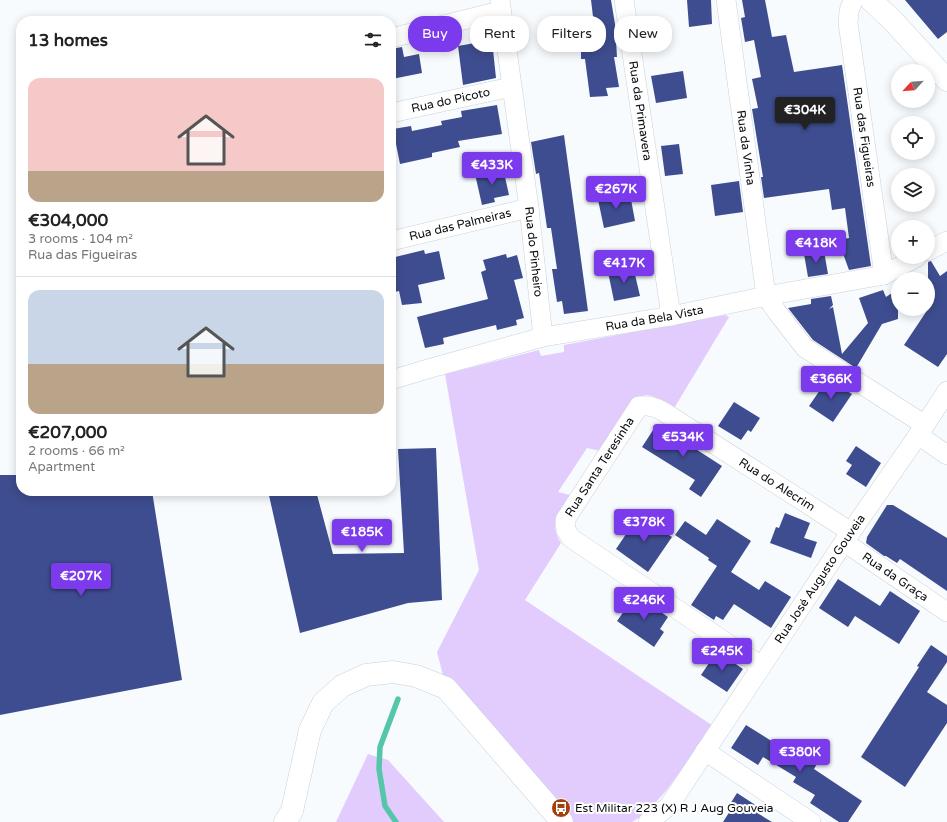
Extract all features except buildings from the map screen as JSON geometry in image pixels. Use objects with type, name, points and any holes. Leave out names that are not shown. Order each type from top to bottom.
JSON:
[{"type":"street","name":"Rua da Primavera","points":[[624,0],[671,316]]},
{"type":"street","name":"Rua da Vinha","points":[[726,0],[766,296]]},
{"type":"street","points":[[868,0],[895,23],[947,80]]},
{"type":"street","name":"Rua das Figueiras","points":[[868,0],[849,10],[848,23],[884,275]]},
{"type":"street","points":[[396,37],[500,6]]},
{"type":"street","name":"Rua do Pinheiro","points":[[500,6],[529,208],[543,337]]},
{"type":"street","name":"Rua do Picoto","points":[[396,112],[511,86]]},
{"type":"street","name":"Rua das Palmeiras","points":[[396,240],[529,208]]},
{"type":"street","points":[[935,247],[947,241]]},
{"type":"street","name":"Rua da Bela Vista","points":[[396,378],[543,337],[671,316],[766,296],[884,275],[904,264]]},
{"type":"street","points":[[766,296],[805,348],[922,430],[947,455]]},
{"type":"street","name":"Rua José Augusto Gouveia","points":[[648,822],[669,806],[847,537],[922,430],[947,391]]},
{"type":"street","name":"Rua do Alecrim","points":[[639,406],[648,406],[664,412],[847,537]]},
{"type":"street","name":"Rua Santa Teresinha","points":[[639,406],[565,520],[566,530],[571,538],[761,666]]},
{"type":"street","name":"Rua da Graça","points":[[847,537],[947,612]]},
{"type":"street","points":[[285,822],[292,811],[310,730],[322,703],[342,686],[366,676],[393,672],[416,676],[446,688],[562,822]]},
{"type":"street","points":[[705,751],[812,822]]},
{"type":"shaded area","points":[[725,315],[729,317],[673,410],[653,396],[648,395],[637,398],[631,402],[600,451],[587,448],[558,492],[570,495],[556,518],[555,529],[561,543],[525,600],[713,726],[666,791],[645,814],[632,822],[570,822],[444,679],[437,652],[479,570],[445,374],[539,350],[541,356],[564,352],[564,345]]},
{"type":"shaded area","points":[[368,754],[388,760],[444,822],[336,822]]},
{"type":"waterway","points":[[396,822],[385,806],[379,769],[380,747],[398,699]]},
{"type":"place","name":"Est Militar 223 (X) R J Aug Gouveia","points":[[561,808]]}]
